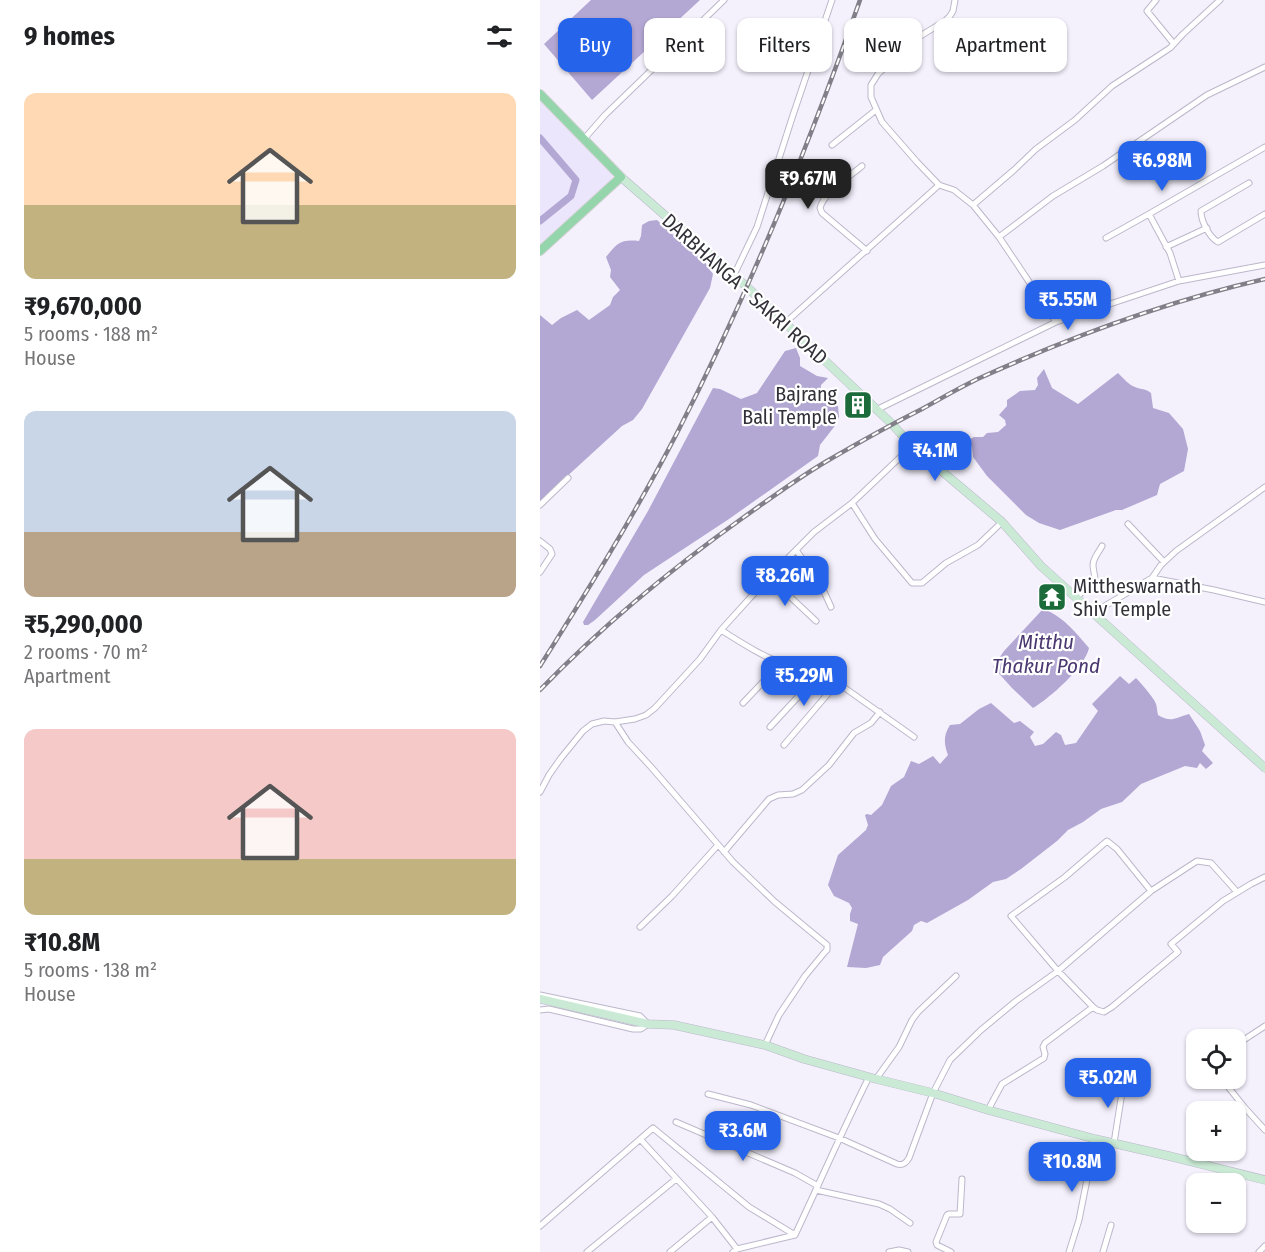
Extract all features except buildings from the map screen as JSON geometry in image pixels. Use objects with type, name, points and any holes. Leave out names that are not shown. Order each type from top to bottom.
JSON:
[{"type":"main road","points":[[540,94],[621,177],[540,250]]},
{"type":"main road","name":"DARBHANGA - SAKRI ROAD","points":[[621,177],[734,275],[912,446],[1002,522],[1041,566],[1265,768]]},
{"type":"main road","points":[[540,997],[648,1024],[674,1025],[765,1045],[804,1059],[1095,1139],[1265,1180]]},
{"type":"street","points":[[584,138],[724,0]]},
{"type":"street","points":[[734,275],[757,228],[832,0]]},
{"type":"street","points":[[955,0],[950,16],[917,38],[875,78],[870,91],[879,117],[886,126],[939,185],[954,190],[973,205],[999,237],[1056,322]]},
{"type":"street","points":[[1156,0],[1147,11],[1174,44]]},
{"type":"street","points":[[973,205],[1112,86],[1167,51],[1220,0]]},
{"type":"street","points":[[999,237],[1053,196],[1103,166],[1208,95],[1265,67]]},
{"type":"street","points":[[832,145],[876,110]]},
{"type":"street","points":[[1106,238],[1265,147]]},
{"type":"street","points":[[862,166],[831,192],[820,208],[822,213],[867,251]]},
{"type":"street","points":[[1249,183],[1201,211],[1207,228],[1214,241],[1218,242],[1230,237],[1265,214]]},
{"type":"street","points":[[785,323],[939,185]]},
{"type":"street","points":[[1149,213],[1179,280]]},
{"type":"street","points":[[1166,247],[1207,228]]},
{"type":"street","points":[[876,410],[1056,322],[1179,280],[1265,265]]},
{"type":"street","points":[[540,792],[561,758],[583,731],[592,724],[635,719],[655,708],[769,577],[814,532],[852,503],[912,446]]},
{"type":"street","points":[[540,505],[568,478]]},
{"type":"street","points":[[1092,613],[1152,578],[1176,551],[1265,487]]},
{"type":"street","points":[[852,503],[875,539],[912,583],[922,583],[946,563],[978,545],[1002,522]]},
{"type":"street","points":[[1128,524],[1164,562]]},
{"type":"street","points":[[540,541],[550,549],[552,554],[540,572]]},
{"type":"street","points":[[1076,598],[1095,580],[1094,560],[1102,546]]},
{"type":"street","points":[[796,550],[821,585],[831,607]]},
{"type":"street","points":[[769,577],[816,621]]},
{"type":"street","points":[[1152,578],[1265,602]]},
{"type":"street","points":[[721,630],[781,663],[794,666],[807,663],[822,671],[914,737]]},
{"type":"street","points":[[742,703],[781,663]]},
{"type":"street","points":[[770,726],[822,671]]},
{"type":"street","points":[[784,745],[838,682]]},
{"type":"street","points":[[724,852],[769,799],[802,790],[829,765],[854,733],[871,723],[880,712]]},
{"type":"street","points":[[615,722],[628,742],[740,870],[827,945],[824,953],[805,976],[779,1015],[765,1045]]},
{"type":"street","points":[[1151,891],[1117,849],[1107,841],[1065,877],[1011,916],[1058,971],[1093,1007],[1104,1012],[1178,952],[1171,944],[1222,901],[1265,877]]},
{"type":"street","points":[[640,927],[672,896],[718,845]]},
{"type":"street","points":[[708,1094],[751,1105],[839,1138],[897,1164],[906,1163],[933,1093],[950,1060],[1016,1001],[1058,971],[1151,891],[1197,861],[1211,863],[1237,892]]},
{"type":"street","points":[[795,1235],[839,1138],[872,1078],[899,1047],[918,1012],[956,976]]},
{"type":"street","points":[[988,1110],[1002,1084],[1042,1059],[1045,1056],[1044,1044],[1093,1007]]},
{"type":"street","points":[[540,1010],[549,1009],[633,1029],[641,1029],[648,1024]]},
{"type":"street","points":[[1246,1038],[1265,1026]]},
{"type":"street","points":[[1114,1143],[1124,1080]]},
{"type":"street","points":[[1230,1089],[1265,1130]]},
{"type":"street","points":[[676,1122],[795,1173],[817,1188],[885,1206],[910,1223]]},
{"type":"street","points":[[540,1226],[653,1128],[749,1207],[795,1235]]},
{"type":"street","points":[[640,1139],[712,1217],[735,1250],[795,1235]]},
{"type":"street","points":[[1069,1252],[1079,1220],[1095,1139]]},
{"type":"street","points":[[587,1252],[676,1179]]},
{"type":"street","points":[[951,1252],[937,1245],[936,1242],[948,1214],[960,1214],[962,1179]]},
{"type":"street","points":[[670,1252],[712,1217]]},
{"type":"street","points":[[1103,1252],[1111,1225]]},
{"type":"street","points":[[1259,1252],[1265,1246]]},
{"type":"street","points":[[889,1252],[899,1250],[908,1252]]},
{"type":"shaded area","points":[[540,102],[613,174],[611,180],[540,244]]},
{"type":"water","points":[[591,0],[700,0],[681,18],[644,18],[644,52],[632,63],[632,18],[572,18]]},
{"type":"water","points":[[558,31],[558,60],[544,44]]},
{"type":"water","points":[[568,72],[622,72],[592,100]]},
{"type":"water","points":[[657,220],[702,258],[713,274],[710,288],[642,409],[633,420],[622,426],[540,501],[540,315],[552,325],[577,310],[589,320],[610,305],[613,297],[620,290],[610,277],[611,270],[606,257],[620,243],[639,241],[642,225]]},
{"type":"water","points":[[796,348],[800,366],[817,376],[828,378],[821,385],[821,397],[830,404],[838,406],[839,417],[820,445],[818,456],[644,575],[595,620],[584,625],[583,622],[648,511],[713,388],[741,399],[757,393],[785,351]]},
{"type":"water","points":[[1044,369],[1052,388],[1078,404],[1118,373],[1133,386],[1149,391],[1153,408],[1169,413],[1183,429],[1188,449],[1184,471],[1160,484],[1157,495],[1122,510],[1116,510],[1060,530],[1039,523],[1026,515],[987,476],[973,457],[972,447],[968,440],[983,437],[987,433],[998,432],[1006,425],[1005,420],[999,415],[1007,406],[1007,400],[1020,391],[1035,390],[1038,385],[1037,378]]},
{"type":"water","name":"Mitthu Thakur Pond","points":[[1043,609],[1063,620],[1089,648],[1074,673],[1057,690],[1033,708],[993,667],[1004,651]]},
{"type":"water","points":[[1120,676],[1129,684],[1136,678],[1155,702],[1158,715],[1170,719],[1189,714],[1200,731],[1205,745],[1202,751],[1213,763],[1206,769],[1200,763],[1197,768],[1185,766],[1141,784],[1122,802],[1101,809],[1068,830],[1057,841],[1006,879],[993,882],[968,900],[927,923],[921,921],[914,925],[912,931],[883,957],[880,965],[866,968],[847,967],[858,924],[850,921],[852,908],[849,903],[834,896],[828,885],[838,855],[866,830],[868,825],[865,815],[871,815],[882,805],[891,786],[904,777],[911,761],[919,764],[933,756],[940,764],[948,755],[945,740],[950,725],[960,724],[991,703],[1014,723],[1020,721],[1034,732],[1030,737],[1035,746],[1043,744],[1056,732],[1061,735],[1065,745],[1076,743],[1098,711],[1092,704]]},
{"type":"waterway","points":[[540,138],[576,180],[571,196],[540,221]]},
{"type":"railway","points":[[540,666],[628,523],[676,435],[728,329],[798,166],[860,0]]},
{"type":"railway","points":[[540,690],[613,621],[690,557],[785,488],[850,448],[974,381],[1051,347],[1157,309],[1265,279]]},
{"type":"place","name":"Bajrang Bali Temple","points":[[858,405]]},
{"type":"place","name":"Mittheswarnath Shiv Temple","points":[[1052,597]]}]
